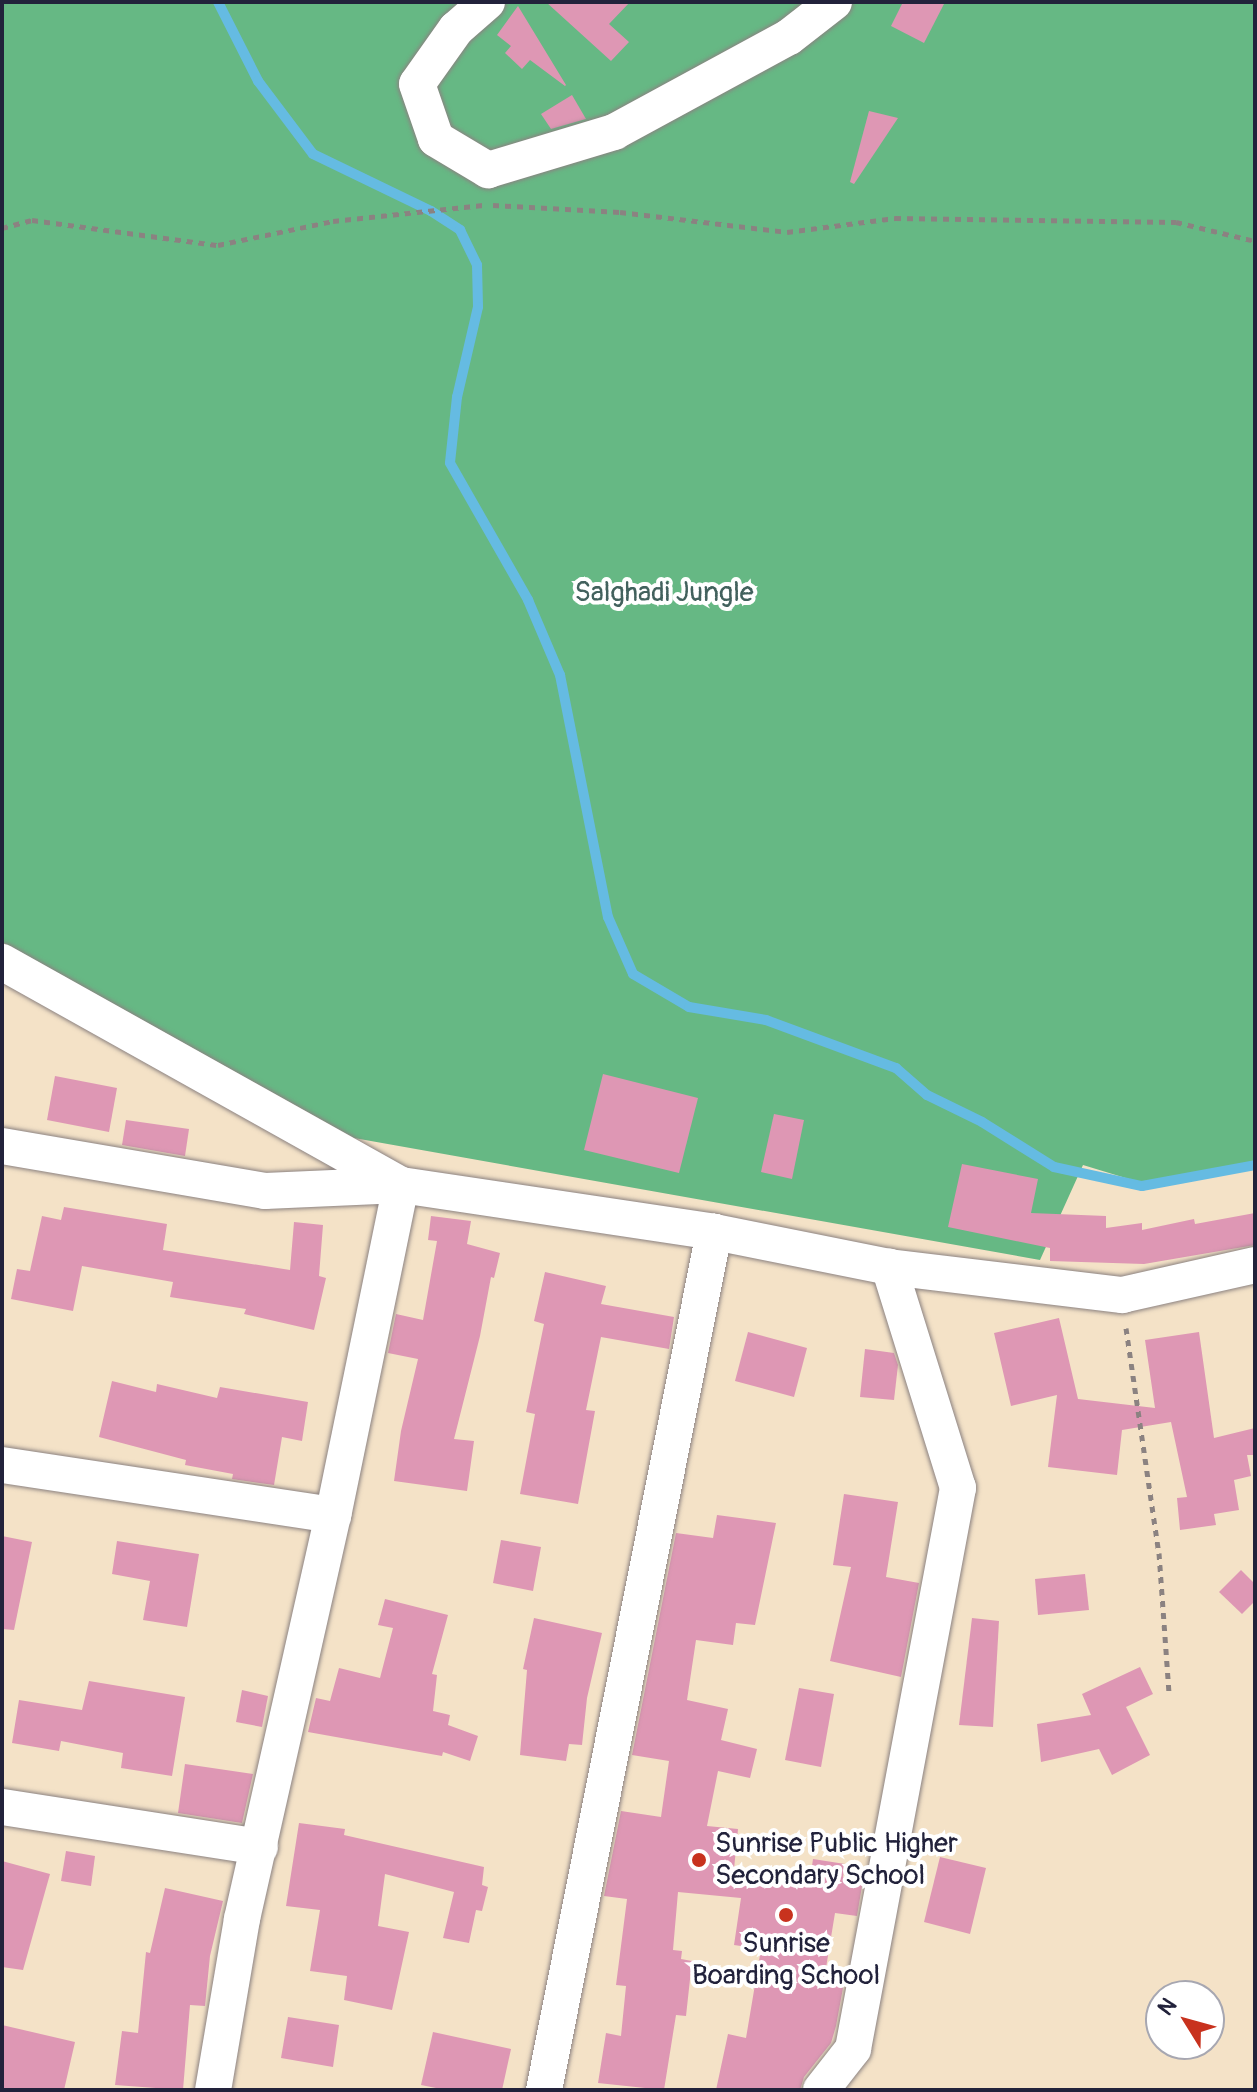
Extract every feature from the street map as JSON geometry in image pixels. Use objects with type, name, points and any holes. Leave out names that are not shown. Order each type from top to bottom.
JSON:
[{"type":"street","points":[[487,2],[456,29],[417,84],[436,139],[488,170],[614,132],[789,37],[834,2]]},
{"type":"street","points":[[2,962],[401,1185]]},
{"type":"street","points":[[2,1146],[265,1191],[401,1185],[714,1232],[889,1267],[1122,1295],[1255,1265]]},
{"type":"street","points":[[213,2090],[242,1919],[333,1515],[401,1185]]},
{"type":"street","points":[[544,2090],[714,1232]]},
{"type":"street","points":[[821,2090],[853,2049],[958,1488],[889,1267]]},
{"type":"street","points":[[2,1465],[333,1515]]},
{"type":"street","points":[[2,1807],[260,1847]]},
{"type":"path","points":[[2,228],[32,220],[218,245],[333,221],[473,204],[620,212],[787,232],[895,218],[1176,222],[1255,241]]},
{"type":"path","points":[[1122,1295],[1159,1553],[1169,1693]]},
{"type":"green space","name":"Salghadi Jungle","points":[[2,2],[1255,2],[1255,1161],[1142,1183],[1083,1165],[1040,1260],[354,1138],[2,942]]},
{"type":"building","points":[[546,2],[630,2],[609,24],[629,42],[611,61]]},
{"type":"building","points":[[903,2],[945,2],[924,43],[891,26]]},
{"type":"building","points":[[518,6],[565,86],[530,60],[522,69],[505,53],[511,46],[497,35]]},
{"type":"building","points":[[572,95],[586,119],[551,129],[541,114]]},
{"type":"building","points":[[869,111],[898,118],[854,184],[850,182]]},
{"type":"building","points":[[603,1074],[698,1098],[679,1173],[584,1150]]},
{"type":"building","points":[[55,1076],[117,1088],[109,1132],[47,1120]]},
{"type":"building","points":[[774,1114],[804,1120],[792,1179],[761,1172]]},
{"type":"building","points":[[126,1120],[189,1129],[185,1156],[122,1145]]},
{"type":"building","points":[[962,1164],[1038,1179],[1031,1213],[1106,1216],[1106,1228],[1142,1223],[1142,1230],[1194,1219],[1195,1224],[1255,1213],[1255,1245],[1144,1264],[1050,1261],[1050,1248],[948,1227]]},
{"type":"building","points":[[64,1207],[167,1224],[163,1250],[290,1270],[294,1222],[323,1225],[319,1276],[326,1278],[314,1330],[244,1314],[246,1309],[170,1297],[173,1282],[82,1266],[73,1311],[11,1299],[17,1269],[30,1271],[42,1216],[61,1220]]},
{"type":"building","points":[[431,1216],[471,1221],[467,1244],[500,1253],[494,1278],[491,1277],[480,1336],[454,1439],[474,1441],[467,1491],[394,1481],[401,1431],[418,1359],[388,1353],[396,1314],[423,1320],[437,1241],[428,1240]]},
{"type":"building","points":[[545,1272],[606,1286],[601,1304],[674,1317],[669,1349],[601,1337],[586,1410],[595,1411],[578,1504],[520,1494],[535,1414],[526,1412],[544,1324],[534,1321]]},
{"type":"building","points":[[1059,1318],[1078,1399],[1155,1408],[1145,1340],[1199,1332],[1214,1438],[1255,1428],[1255,1455],[1247,1455],[1251,1476],[1234,1480],[1239,1510],[1214,1514],[1216,1525],[1180,1530],[1177,1498],[1187,1497],[1171,1422],[1122,1430],[1117,1475],[1048,1467],[1057,1395],[1011,1406],[994,1333]]},
{"type":"building","points":[[748,1332],[807,1348],[794,1397],[735,1381]]},
{"type":"building","points":[[865,1349],[894,1353],[898,1365],[894,1400],[860,1397]]},
{"type":"building","points":[[112,1381],[156,1392],[157,1384],[217,1398],[220,1387],[308,1402],[302,1441],[282,1437],[274,1485],[232,1479],[233,1474],[185,1465],[186,1460],[99,1437]]},
{"type":"building","points":[[844,1494],[898,1502],[886,1577],[919,1583],[901,1677],[830,1661],[851,1567],[833,1565]]},
{"type":"building","points":[[717,1515],[776,1523],[755,1625],[736,1623],[733,1645],[696,1640],[687,1700],[728,1709],[721,1740],[757,1749],[750,1778],[718,1771],[707,1826],[738,1829],[734,1869],[810,1880],[813,1859],[845,1864],[843,1877],[863,1880],[857,1916],[835,1913],[825,1974],[845,1977],[836,2026],[831,2043],[804,2077],[800,2090],[716,2090],[728,2034],[746,2038],[761,1949],[734,1945],[741,1898],[678,1892],[673,1950],[682,1951],[681,1959],[692,1961],[686,2016],[676,2015],[664,2090],[598,2083],[606,2033],[621,2036],[626,1986],[616,1985],[627,1899],[604,1896],[621,1811],[661,1817],[669,1761],[632,1755],[676,1533],[713,1538]]},
{"type":"building","points":[[2,1536],[32,1542],[14,1630],[2,1629]]},
{"type":"building","points":[[501,1540],[541,1547],[533,1591],[493,1583]]},
{"type":"building","points":[[117,1541],[199,1554],[187,1627],[143,1620],[150,1581],[112,1574]]},
{"type":"building","points":[[1241,1570],[1255,1584],[1255,1601],[1242,1614],[1219,1592]]},
{"type":"building","points":[[1085,1574],[1089,1610],[1038,1615],[1035,1579]]},
{"type":"building","points":[[385,1599],[448,1615],[432,1674],[437,1675],[433,1711],[450,1715],[448,1725],[478,1736],[470,1761],[443,1752],[442,1756],[308,1732],[316,1698],[330,1701],[339,1668],[380,1678],[393,1628],[378,1625]]},
{"type":"building","points":[[534,1618],[602,1633],[587,1698],[582,1745],[569,1744],[566,1761],[520,1755],[527,1670],[523,1669]]},
{"type":"building","points":[[972,1618],[999,1621],[993,1727],[959,1725]]},
{"type":"building","points":[[1140,1667],[1153,1694],[1126,1707],[1150,1755],[1112,1775],[1099,1749],[1041,1762],[1037,1724],[1091,1715],[1082,1694]]},
{"type":"building","points":[[89,1681],[185,1697],[172,1776],[121,1768],[123,1753],[61,1741],[59,1751],[12,1743],[19,1700],[82,1710]]},
{"type":"building","points":[[799,1688],[834,1694],[821,1767],[785,1760]]},
{"type":"building","points":[[242,1690],[268,1696],[262,1727],[236,1722]]},
{"type":"building","points":[[185,1764],[253,1774],[242,1823],[178,1813]]},
{"type":"building","points":[[299,1823],[345,1829],[344,1835],[484,1867],[482,1885],[488,1887],[482,1911],[476,1910],[469,1943],[443,1938],[454,1892],[385,1874],[378,1926],[409,1932],[392,2010],[344,2000],[347,1976],[310,1971],[320,1910],[286,1906]]},
{"type":"building","points":[[66,1851],[95,1856],[91,1886],[61,1881]]},
{"type":"building","points":[[940,1857],[986,1868],[970,1934],[924,1922]]},
{"type":"building","points":[[2,1861],[50,1874],[23,1970],[2,1967]]},
{"type":"building","points":[[165,1888],[223,1901],[210,1956],[205,2006],[190,2005],[183,2090],[115,2085],[122,2031],[138,2033],[146,1952],[150,1953]]},
{"type":"building","points":[[288,2017],[339,2025],[333,2067],[281,2058]]},
{"type":"building","points":[[2,2025],[75,2042],[64,2090],[2,2090]]},
{"type":"building","points":[[433,2032],[511,2049],[502,2090],[446,2090],[421,2085]]},
{"type":"waterway","points":[[218,2],[258,81],[313,154],[431,211],[460,230],[477,265],[478,307],[457,397],[450,463],[528,600],[560,675],[608,917],[633,974],[689,1007],[766,1020],[896,1068],[927,1095],[982,1122],[1054,1167],[1142,1186],[1255,1165]]},
{"type":"place","name":"Sunrise Public Higher Secondary School","points":[[699,1860]]},
{"type":"place","name":"Sunrise Boarding School","points":[[786,1915]]}]
